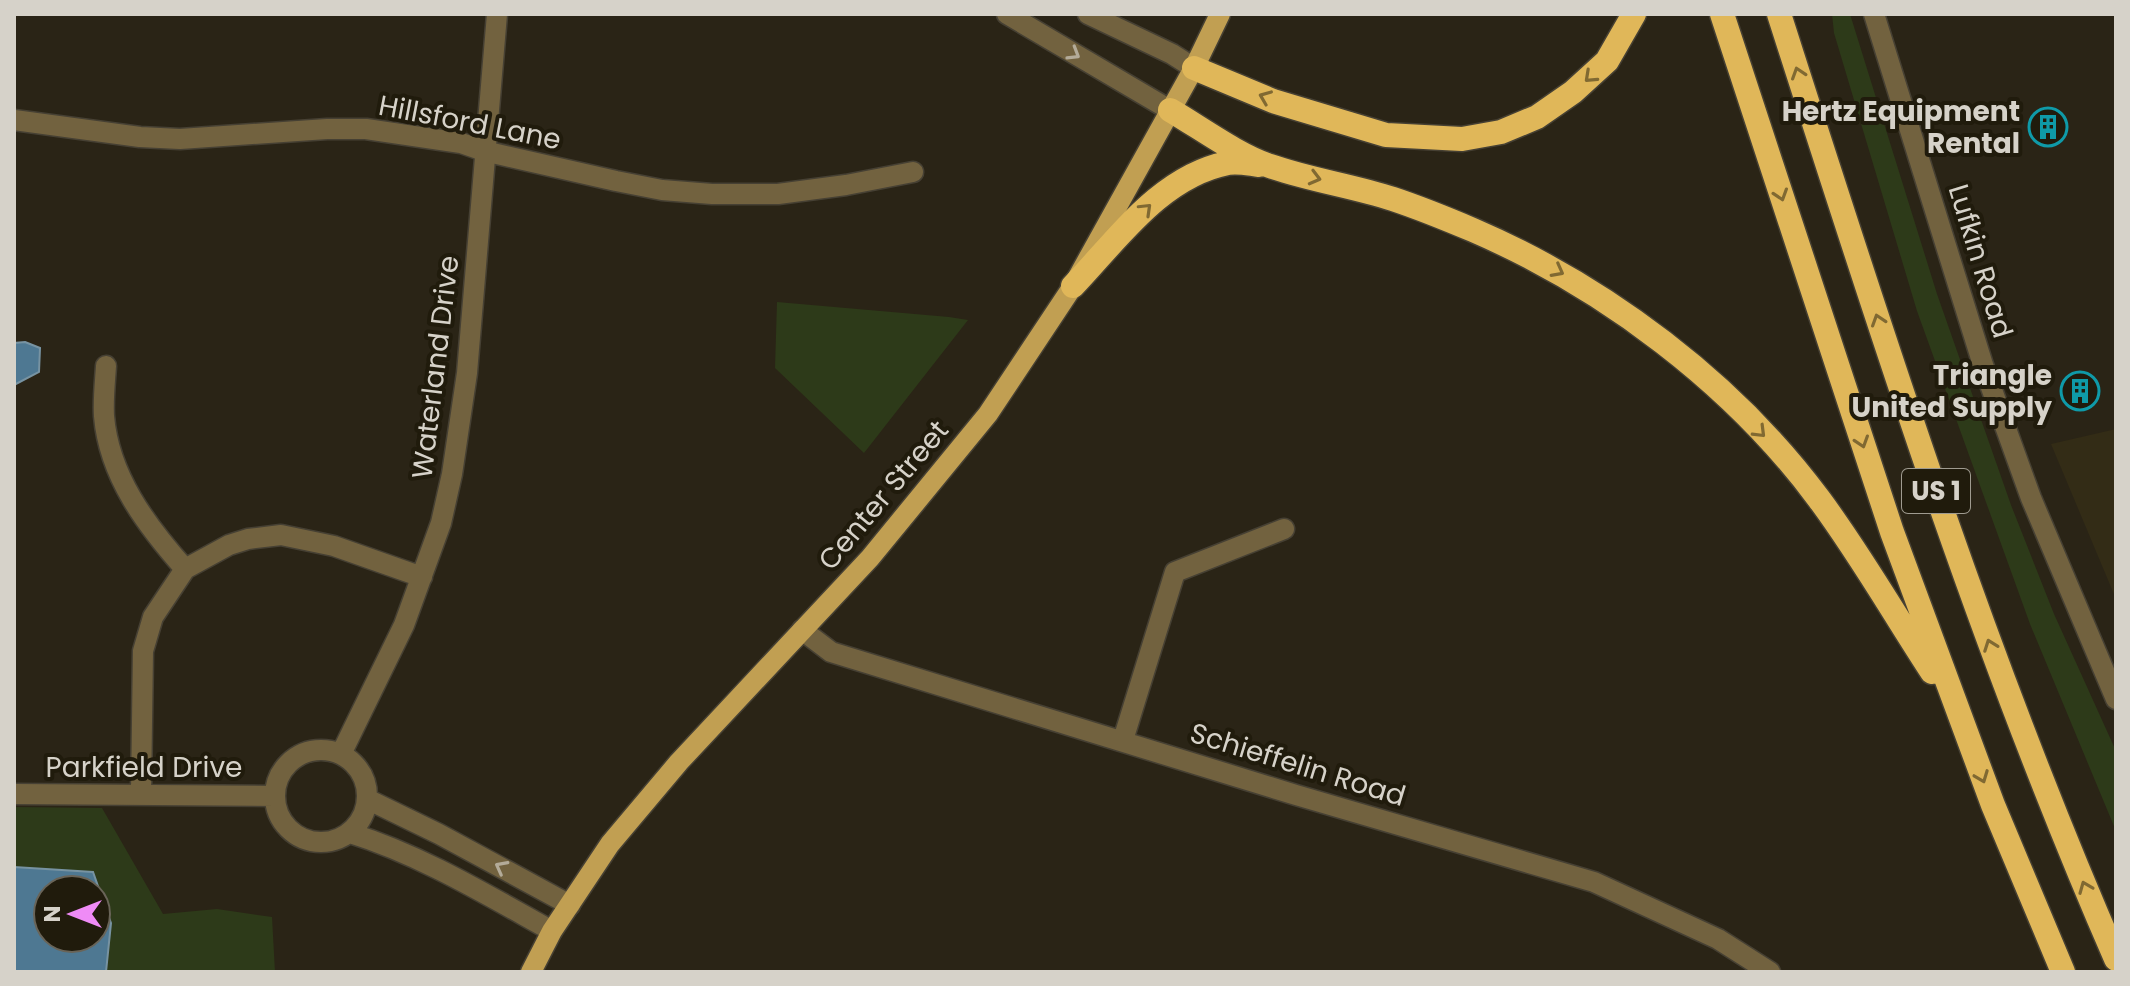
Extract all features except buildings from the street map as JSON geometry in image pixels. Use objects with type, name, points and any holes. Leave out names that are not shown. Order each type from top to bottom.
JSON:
[{"type":"highway","points":[[1194,68],[1273,101],[1386,135],[1462,139],[1501,132],[1525,122],[1573,92],[1607,61],[1634,14]]},
{"type":"highway","name":"US 1","points":[[1722,14],[1882,503],[1954,704],[2063,972]]},
{"type":"highway","name":"US 1","points":[[1779,14],[1884,340],[1990,646],[2116,959]]},
{"type":"highway","points":[[1170,110],[1268,166]]},
{"type":"highway","points":[[1073,286],[1164,192],[1198,172],[1231,162],[1268,166],[1393,199],[1484,235],[1575,280],[1665,344],[1717,388],[1772,444],[1817,497],[1954,704]]},
{"type":"main road","name":"Center Street","points":[[531,972],[552,931],[610,844],[670,772],[870,558],[988,414],[1073,286],[1194,68],[1220,14]]},
{"type":"street","name":"Waterland Drive","points":[[341,754],[393,650],[441,523],[463,412],[497,14]]},
{"type":"street","points":[[1007,14],[1170,110]]},
{"type":"street","points":[[1088,14],[1172,54],[1194,68]]},
{"type":"street","name":"Lufkin Road","points":[[1874,14],[1983,365],[2031,498],[2116,699]]},
{"type":"street","name":"Hillsford Lane","points":[[14,120],[140,137],[180,139],[366,129],[461,143],[484,151],[662,190],[712,194],[747,196],[802,191],[913,172]]},
{"type":"street","points":[[106,366],[104,415],[117,472],[142,514],[185,569]]},
{"type":"street","points":[[1123,740],[1175,572],[1284,529]]},
{"type":"street","points":[[141,793],[143,651],[153,617],[185,569],[229,545],[281,535],[334,546],[422,577]]},
{"type":"street","name":"Schieffelin Road","points":[[802,630],[831,652],[1296,795],[1594,882],[1718,939],[1770,972]]},
{"type":"street","name":"Parkfield Drive","points":[[341,754],[312,750],[297,756],[285,766],[277,780],[274,796],[284,824],[307,841],[322,843],[350,833]]},
{"type":"street","points":[[341,754],[354,763],[367,786],[367,799],[359,824],[350,833],[413,857],[552,931]]},
{"type":"street","name":"Parkfield Drive","points":[[14,794],[274,796]]},
{"type":"street","points":[[367,799],[570,905]]},
{"type":"shaded area","points":[[2116,429],[2116,599],[2051,444]]},
{"type":"green space","points":[[1832,14],[1850,14],[1937,294],[2011,505],[2054,614],[2116,751],[2116,831],[2030,624],[1917,311],[1834,33]]},
{"type":"green space","points":[[777,302],[968,320],[864,453],[775,368]]},
{"type":"green space","points":[[14,807],[102,808],[163,914],[217,909],[272,917],[275,972],[14,972]]},
{"type":"water","points":[[25,342],[40,348],[39,372],[14,385],[14,343]]},
{"type":"water","points":[[14,867],[93,872],[32,874],[32,954],[108,954],[106,972],[14,972]]},
{"type":"place","name":"Hertz Equipment Rental","points":[[2048,127]]},
{"type":"place","name":"Triangle United Supply","points":[[2080,391]]}]
